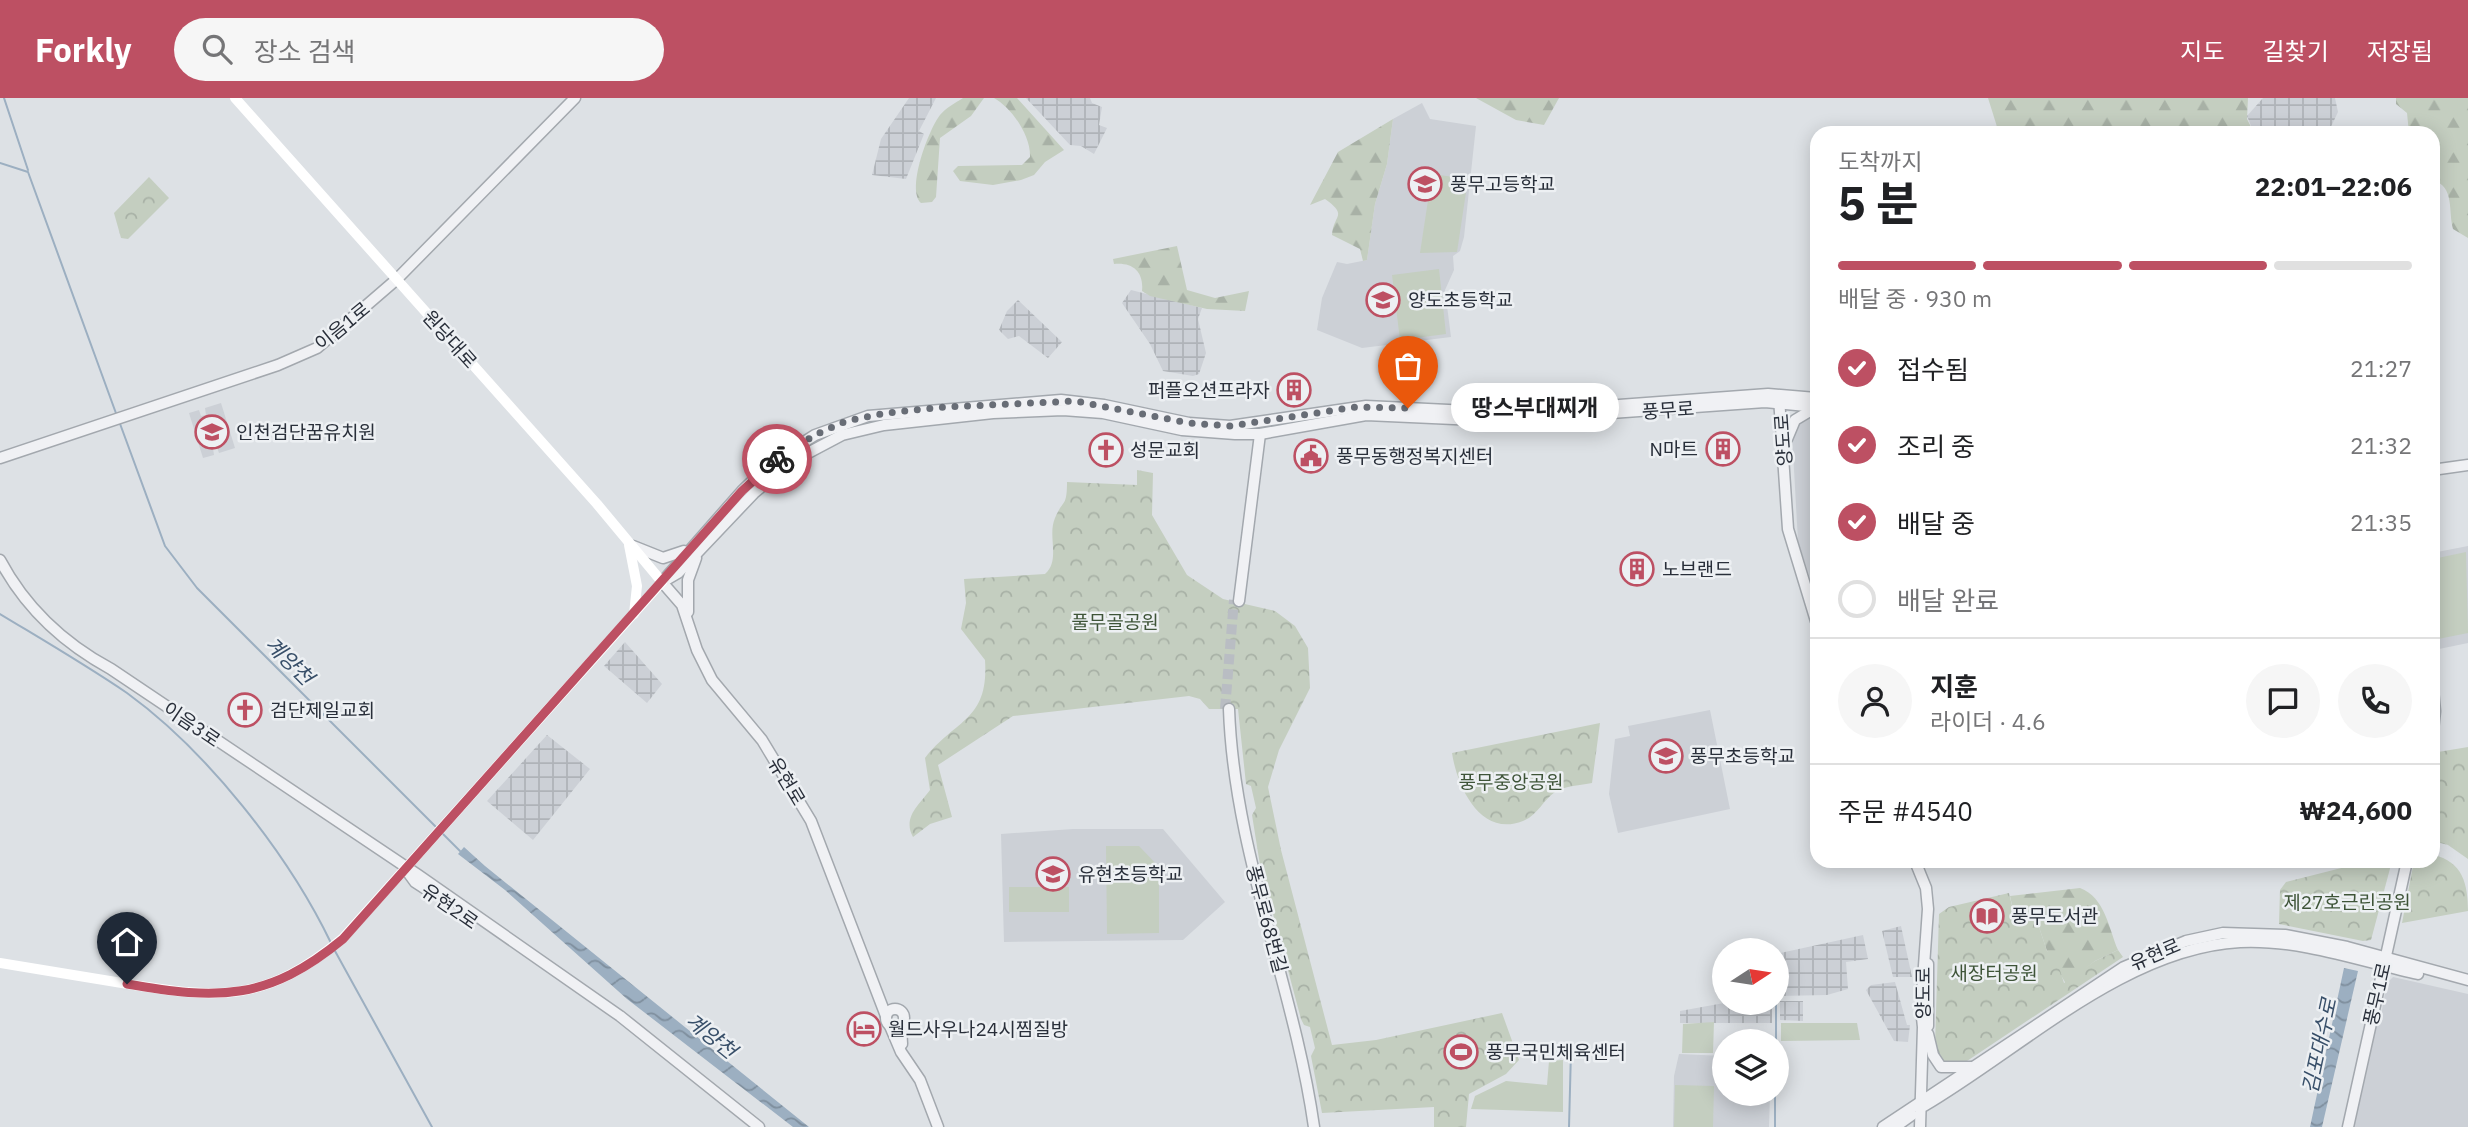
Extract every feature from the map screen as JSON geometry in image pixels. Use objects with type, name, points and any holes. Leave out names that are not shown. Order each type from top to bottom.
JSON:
[{"type":"main road","name":"원당대로","points":[[235,98],[597,504],[662,582]]},
{"type":"main road","points":[[629,544],[637,580],[634,614]]},
{"type":"main road","points":[[0,963],[187,994],[215,994],[263,986],[284,979],[343,939],[446,820],[662,582]]},
{"type":"street","name":"이음1로","points":[[0,458],[278,365],[317,348],[397,279],[575,98]]},
{"type":"street","name":"풍무로","points":[[662,582],[678,573],[751,481],[787,452],[839,424],[877,414],[1061,400],[1104,405],[1201,425],[1230,426],[1356,407],[1523,412],[1810,398]]},
{"type":"street","name":"풍무로","points":[[696,548],[791,462],[830,440],[872,427],[993,413],[1063,410],[1104,413],[1205,433],[1260,433],[1367,415],[1498,421],[1781,399],[1810,406]]},
{"type":"street","name":"양도로","points":[[1781,399],[1787,439],[1792,529],[1810,590]]},
{"type":"street","name":"양도로","points":[[1781,399],[1788,529],[1810,601]]},
{"type":"street","points":[[1787,439],[1799,416],[1810,410]]},
{"type":"street","points":[[1237,601],[1260,433]]},
{"type":"street","points":[[2440,469],[2468,466]]},
{"type":"street","points":[[629,544],[663,558],[696,548]]},
{"type":"street","points":[[688,623],[688,580],[696,548]]},
{"type":"street","name":"이음3로","points":[[0,560],[11,581],[44,622],[79,652],[111,669],[404,868]]},
{"type":"street","name":"유현로","points":[[662,582],[682,605],[697,650],[712,680],[762,740],[816,832],[892,1022]]},
{"type":"street","name":"풍무로68번길","points":[[1227,709],[1242,815],[1297,1040],[1312,1127]]},
{"type":"street","name":"유현2로","points":[[404,868],[415,882],[636,1036],[750,1127]]},
{"type":"street","name":"유현2로","points":[[404,868],[630,1023],[759,1127]]},
{"type":"street","name":"양도로","points":[[1919,868],[1926,888],[1928,909],[1921,998],[1924,1103]]},
{"type":"street","name":"양도로","points":[[1920,868],[1932,897],[1922,1127]]},
{"type":"street","name":"풍무1로","points":[[2346,1127],[2403,868]]},
{"type":"street","name":"유현로","points":[[1895,1127],[1972,1067],[2124,967],[2186,941],[2223,933],[2268,933],[2323,942],[2468,986]]},
{"type":"street","name":"유현로","points":[[1883,1127],[2130,972],[2182,952],[2224,943],[2299,946],[2468,980]]},
{"type":"street","points":[[882,999],[903,1014],[892,1022]]},
{"type":"street","points":[[896,1009],[892,1022],[901,1052],[920,1080],[940,1127]]},
{"type":"street","points":[[1928,1034],[1933,1055],[1941,1067],[1972,1067]]},
{"type":"shaded area","points":[[909,98],[936,98],[919,131],[924,134],[906,179],[872,175],[881,139]]},
{"type":"shaded area","points":[[1026,98],[1090,98],[1092,103],[1102,107],[1099,125],[1107,128],[1094,154],[1081,146],[1070,145]]},
{"type":"shaded area","points":[[2263,98],[2335,98],[2338,112],[2331,126],[2251,126],[2247,116]]},
{"type":"shaded area","points":[[1422,103],[1430,119],[1476,126],[1464,237],[1460,251],[1453,256],[1454,270],[1445,290],[1451,337],[1362,348],[1317,330],[1322,298],[1337,262],[1347,264],[1367,260],[1375,204],[1387,164],[1393,119]]},
{"type":"shaded area","points":[[1131,290],[1202,308],[1198,319],[1206,353],[1199,374],[1193,376],[1163,371],[1150,344],[1122,303]]},
{"type":"shaded area","points":[[1018,300],[1062,342],[1048,358],[1019,336],[1008,339],[999,330],[1007,311]]},
{"type":"shaded area","name":"인천검단꿈유치원","points":[[221,403],[235,448],[219,453],[217,447],[213,448],[214,455],[203,458],[189,413],[199,410],[201,416],[206,415],[205,408]]},
{"type":"shaded area","points":[[1810,415],[1810,578],[1798,541],[1792,434],[1801,417]]},
{"type":"shaded area","points":[[2468,546],[2468,643],[2440,649],[2440,551]]},
{"type":"shaded area","points":[[625,642],[662,684],[647,703],[604,666]]},
{"type":"shaded area","name":"풍무초등학교","points":[[1710,710],[1730,809],[1618,833],[1609,794],[1615,739],[1630,736],[1628,726]]},
{"type":"shaded area","points":[[547,735],[590,769],[533,840],[487,801]]},
{"type":"shaded area","points":[[1073,829],[1163,829],[1225,902],[1183,940],[1004,942],[1001,834]]},
{"type":"shaded area","points":[[1901,926],[1912,977],[1893,977],[1882,931]]},
{"type":"shaded area","points":[[1863,935],[1868,959],[1846,962],[1848,989],[1827,995],[1789,996],[1789,951]]},
{"type":"shaded area","points":[[2393,977],[2468,994],[2468,1127],[2353,1127],[2372,1037],[2381,1015],[2387,983]]},
{"type":"shaded area","points":[[1895,982],[1907,1025],[1910,1025],[1908,1042],[1894,1041],[1866,990],[1871,985]]},
{"type":"shaded area","points":[[1789,1001],[1803,1001],[1803,1021],[1780,1020],[1780,1015],[1789,1015]]},
{"type":"shaded area","points":[[1712,1005],[1712,1015],[1772,1015],[1772,1023],[1680,1023],[1680,1011]]},
{"type":"shaded area","points":[[1679,1054],[1712,1055],[1712,1106],[1770,1106],[1769,1127],[1673,1127],[1674,1076]]},
{"type":"green space","points":[[963,98],[984,98],[971,116],[940,138],[936,197],[932,202],[921,203],[916,185],[925,145],[940,115]]},
{"type":"green space","points":[[994,98],[1017,98],[1064,150],[1045,162],[1034,175],[1021,180],[993,185],[960,181],[953,171],[958,166],[1022,165],[1030,157],[1027,140],[1019,123],[1007,108]]},
{"type":"green space","points":[[1476,98],[1559,98],[1544,125],[1516,120]]},
{"type":"green space","points":[[1988,98],[2248,98],[2247,119],[2250,126],[1997,126]]},
{"type":"green space","points":[[2396,98],[2468,98],[2468,238],[2453,229],[2448,194],[2440,183],[2440,126],[2408,126],[2407,113],[2396,104]]},
{"type":"green space","points":[[1393,119],[1387,164],[1375,204],[1367,260],[1363,261],[1360,249],[1332,235],[1338,216],[1336,209],[1325,199],[1310,205],[1338,152]]},
{"type":"green space","points":[[1432,174],[1468,179],[1457,252],[1420,253]]},
{"type":"green space","points":[[149,177],[169,198],[128,239],[121,238],[114,213]]},
{"type":"green space","points":[[1177,246],[1187,290],[1215,298],[1249,291],[1245,311],[1207,309],[1150,296],[1142,291],[1141,278],[1136,270],[1127,265],[1114,264],[1113,259]]},
{"type":"green space","points":[[1439,269],[1446,334],[1400,340],[1392,275]]},
{"type":"green space","name":"풀무골공원","points":[[1137,470],[1153,473],[1152,515],[1187,575],[1223,599],[1275,611],[1295,626],[1308,648],[1310,688],[1279,750],[1268,787],[1281,850],[1332,1045],[1376,1040],[1502,1013],[1519,1060],[1506,1074],[1469,1094],[1466,1127],[1434,1127],[1434,1107],[1322,1113],[1311,1056],[1315,1048],[1310,1027],[1304,1025],[1301,1019],[1260,865],[1252,815],[1256,808],[1251,786],[1246,784],[1238,709],[1209,709],[1200,699],[1189,696],[1013,716],[938,765],[952,817],[930,824],[913,837],[910,830],[911,817],[930,790],[925,758],[968,717],[982,696],[985,660],[961,629],[966,603],[964,579],[1045,574],[1052,562],[1053,525],[1065,500],[1067,482],[1137,485]]},
{"type":"green space","points":[[2466,552],[2468,633],[2440,639],[2440,558]]},
{"type":"green space","name":"풍무중앙공원","points":[[1600,723],[1592,783],[1555,792],[1523,821],[1508,824],[1494,822],[1483,816],[1465,794],[1452,753]]},
{"type":"green space","points":[[2468,747],[2468,859],[2448,845],[2440,843],[2440,752]]},
{"type":"green space","points":[[1106,846],[1139,846],[1159,867],[1159,933],[1107,934]]},
{"type":"green space","points":[[2440,857],[2451,863],[2462,875],[2465,883],[2468,911],[2402,923],[2413,868],[2440,868]]},
{"type":"green space","name":"제27호근린공원","points":[[2341,868],[2390,868],[2371,940],[2363,941],[2279,924],[2280,890],[2286,882]]},
{"type":"green space","points":[[1009,887],[1069,887],[1069,912],[1009,912]]},
{"type":"green space","points":[[2080,888],[2088,892],[2101,906],[2118,950],[2095,961],[2066,984],[2047,951],[2038,924],[2014,914],[2010,896]]},
{"type":"green space","name":"새장터공원","points":[[2009,893],[2014,914],[2038,924],[2047,951],[2058,964],[2064,983],[2095,961],[2118,950],[2123,957],[1964,1063],[1946,1065],[1939,1060],[1935,1046],[1939,914],[1949,907]]},
{"type":"green space","points":[[1714,1022],[1712,1053],[1682,1053],[1683,1024]]},
{"type":"green space","points":[[1781,1023],[1857,1023],[1860,1040],[1789,1041],[1789,1029],[1781,1029]]},
{"type":"green space","points":[[1563,1060],[1563,1112],[1471,1109],[1475,1096],[1506,1081],[1547,1085],[1549,1061]]},
{"type":"green space","points":[[1675,1085],[1712,1086],[1713,1127],[1674,1127]]},
{"type":"water","points":[[464,847],[809,1127],[793,1127],[627,999],[505,890],[458,854]]},
{"type":"water","points":[[2344,968],[2358,971],[2322,1127],[2310,1127]]},
{"type":"waterway","name":"계양천","points":[[4,98],[28,170]]},
{"type":"waterway","name":"계양천","points":[[0,163],[28,172],[117,416]]},
{"type":"waterway","name":"계양천","points":[[119,421],[165,546],[197,588],[435,826]]},
{"type":"waterway","points":[[0,614],[127,693],[187,744],[243,806],[269,840],[313,909],[331,943]]},
{"type":"waterway","name":"계양천","points":[[442,833],[460,851]]},
{"type":"waterway","points":[[335,951],[432,1127]]},
{"type":"waterway","points":[[1776,1015],[1776,1029]]},
{"type":"waterway","points":[[1569,1127],[1571,1051]]},
{"type":"waterway","points":[[1775,1106],[1775,1127]]},
{"type":"tunnel","points":[[1225,709],[1234,600]]},
{"type":"way so far","points":[[777,459],[815,435],[846,421],[886,413],[946,407],[1046,400],[1075,401],[1201,425],[1230,426],[1262,424],[1356,407],[1408,408]]},
{"type":"place","name":"풍무고등학교","points":[[1425,184]]},
{"type":"place","name":"양도초등학교","points":[[1383,300]]},
{"type":"place","name":"퍼플오션프라자","points":[[1294,390]]},
{"type":"place","name":"땅스부대찌개","points":[[1408,408]]},
{"type":"place","name":"인천검단꿈유치원","points":[[212,432]]},
{"type":"place","name":"N마트","points":[[1723,449]]},
{"type":"place","name":"성문교회","points":[[1106,450]]},
{"type":"place","name":"풍무동행정복지센터","points":[[1311,456]]},
{"type":"place","name":"노브랜드","points":[[1637,569]]},
{"type":"place","name":"검단제일교회","points":[[245,710]]},
{"type":"place","name":"풍무초등학교","points":[[1666,756]]},
{"type":"place","name":"유현초등학교","points":[[1053,874]]},
{"type":"place","name":"풍무도서관","points":[[1987,916]]},
{"type":"place","name":"월드사우나24시찜질방","points":[[864,1029]]},
{"type":"place","name":"풍무국민체육센터","points":[[1461,1052]]},
{"type":"route","points":[[127,984],[187,994],[242,991],[284,979],[343,939],[450,816],[611,640],[672,568],[742,491],[777,459]]},
{"type":"water label","name":"김포대수로","points":[[2320,1046]]}]
